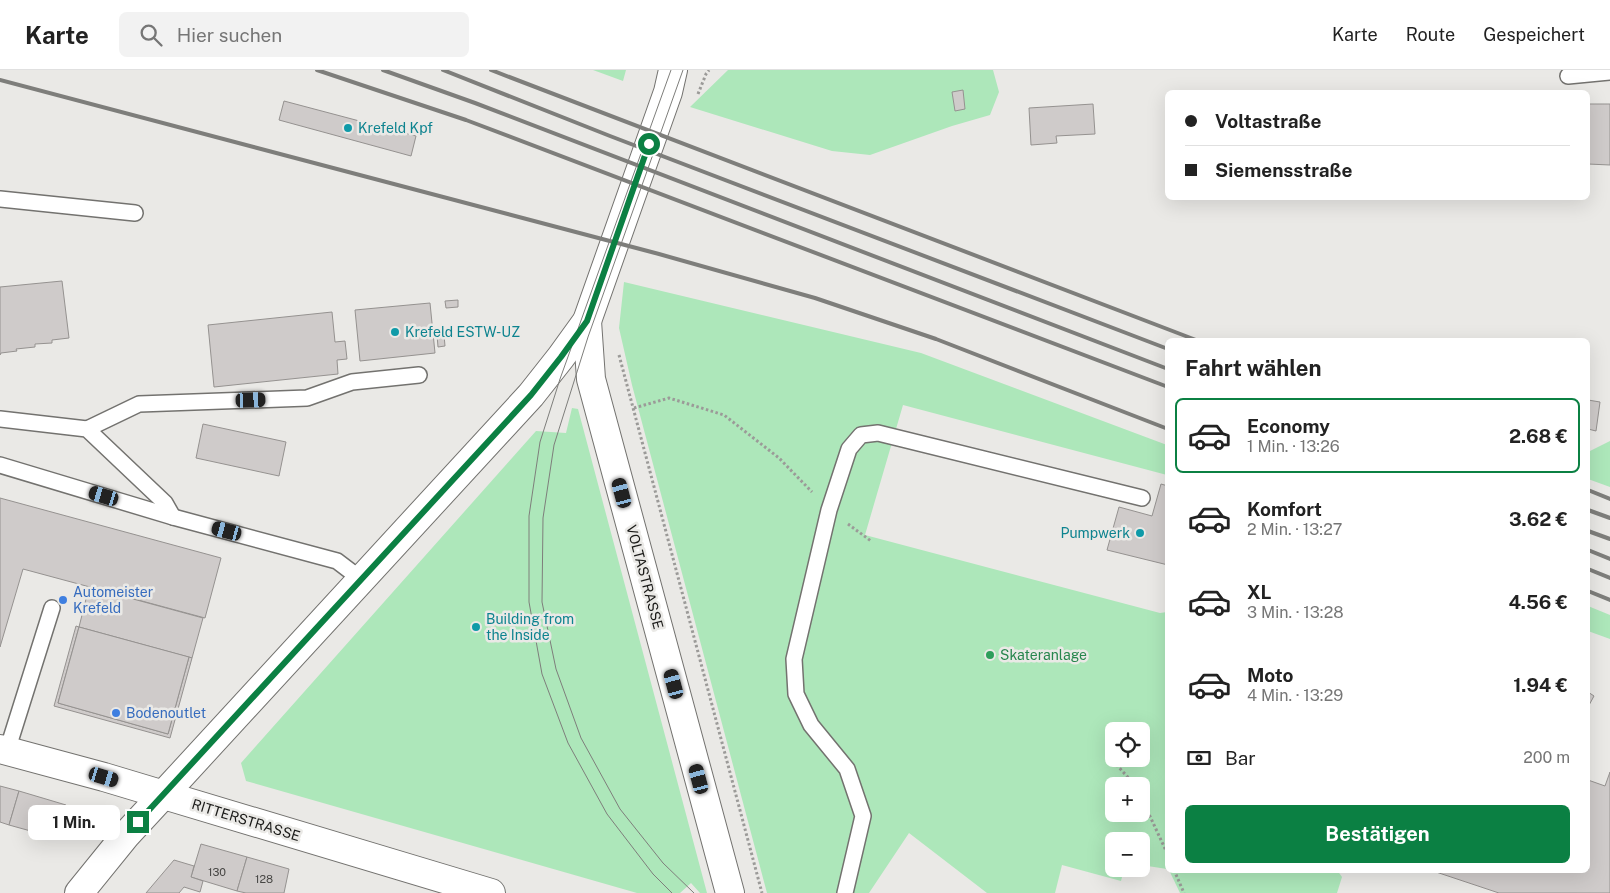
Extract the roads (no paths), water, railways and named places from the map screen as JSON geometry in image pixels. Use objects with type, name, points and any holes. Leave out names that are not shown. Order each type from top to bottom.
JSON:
[{"type":"main road","name":"VOLTASTRASSE","points":[[685,70],[671,81],[587,321],[591,379],[730,893]]},
{"type":"main road","points":[[79,893],[126,835],[531,395],[587,321]]},
{"type":"main road","name":"RITTERSTRASSE","points":[[3,750],[163,795],[464,889],[491,893]]},
{"type":"lane","points":[[1568,76],[1610,72]]},
{"type":"lane","points":[[0,198],[135,213]]},
{"type":"lane","points":[[0,419],[87,429],[139,404],[307,398],[352,382],[419,375]]},
{"type":"lane","points":[[87,429],[165,503],[173,517]]},
{"type":"lane","points":[[845,893],[863,816],[847,769],[811,725],[796,694],[794,659],[829,510],[849,449],[861,435],[878,433],[1142,498]]},
{"type":"lane","points":[[0,465],[173,517],[337,561],[362,580]]},
{"type":"lane","points":[[3,750],[52,608]]},
{"type":"tram line","points":[[671,70],[560,379],[540,442],[529,516],[529,602],[542,674],[568,743],[607,814],[653,874],[672,893]]},
{"type":"tram line","points":[[683,70],[588,337],[554,445],[543,518],[542,602],[556,669],[581,738],[620,809],[663,863],[694,893]]},
{"type":"railway","points":[[317,70],[466,120],[1165,386]]},
{"type":"railway","points":[[383,70],[475,103],[1165,368]]},
{"type":"railway","points":[[443,70],[610,136],[1165,348]]},
{"type":"railway","points":[[491,70],[1191,338]]},
{"type":"railway","points":[[0,80],[659,254],[815,298],[936,339],[1165,428]]},
{"type":"railway","points":[[1590,491],[1610,499]]},
{"type":"railway","points":[[1590,511],[1610,518]]},
{"type":"railway","points":[[1590,532],[1610,539]]},
{"type":"railway","points":[[1590,551],[1610,559]]},
{"type":"railway","points":[[1590,570],[1610,578]]},
{"type":"railway","points":[[1590,592],[1610,600]]},
{"type":"place","name":"Krefeld Kpf","points":[[348,128]]},
{"type":"place","name":"Krefeld ESTW-UZ","points":[[395,332]]},
{"type":"place","name":"Pumpwerk","points":[[1140,533]]},
{"type":"place","name":"Automeister Krefeld","points":[[63,600]]},
{"type":"place","name":"Building from the Inside","points":[[476,627]]},
{"type":"place","name":"Skateranlage","points":[[990,655]]},
{"type":"place","name":"Bodenoutlet","points":[[116,713]]}]
